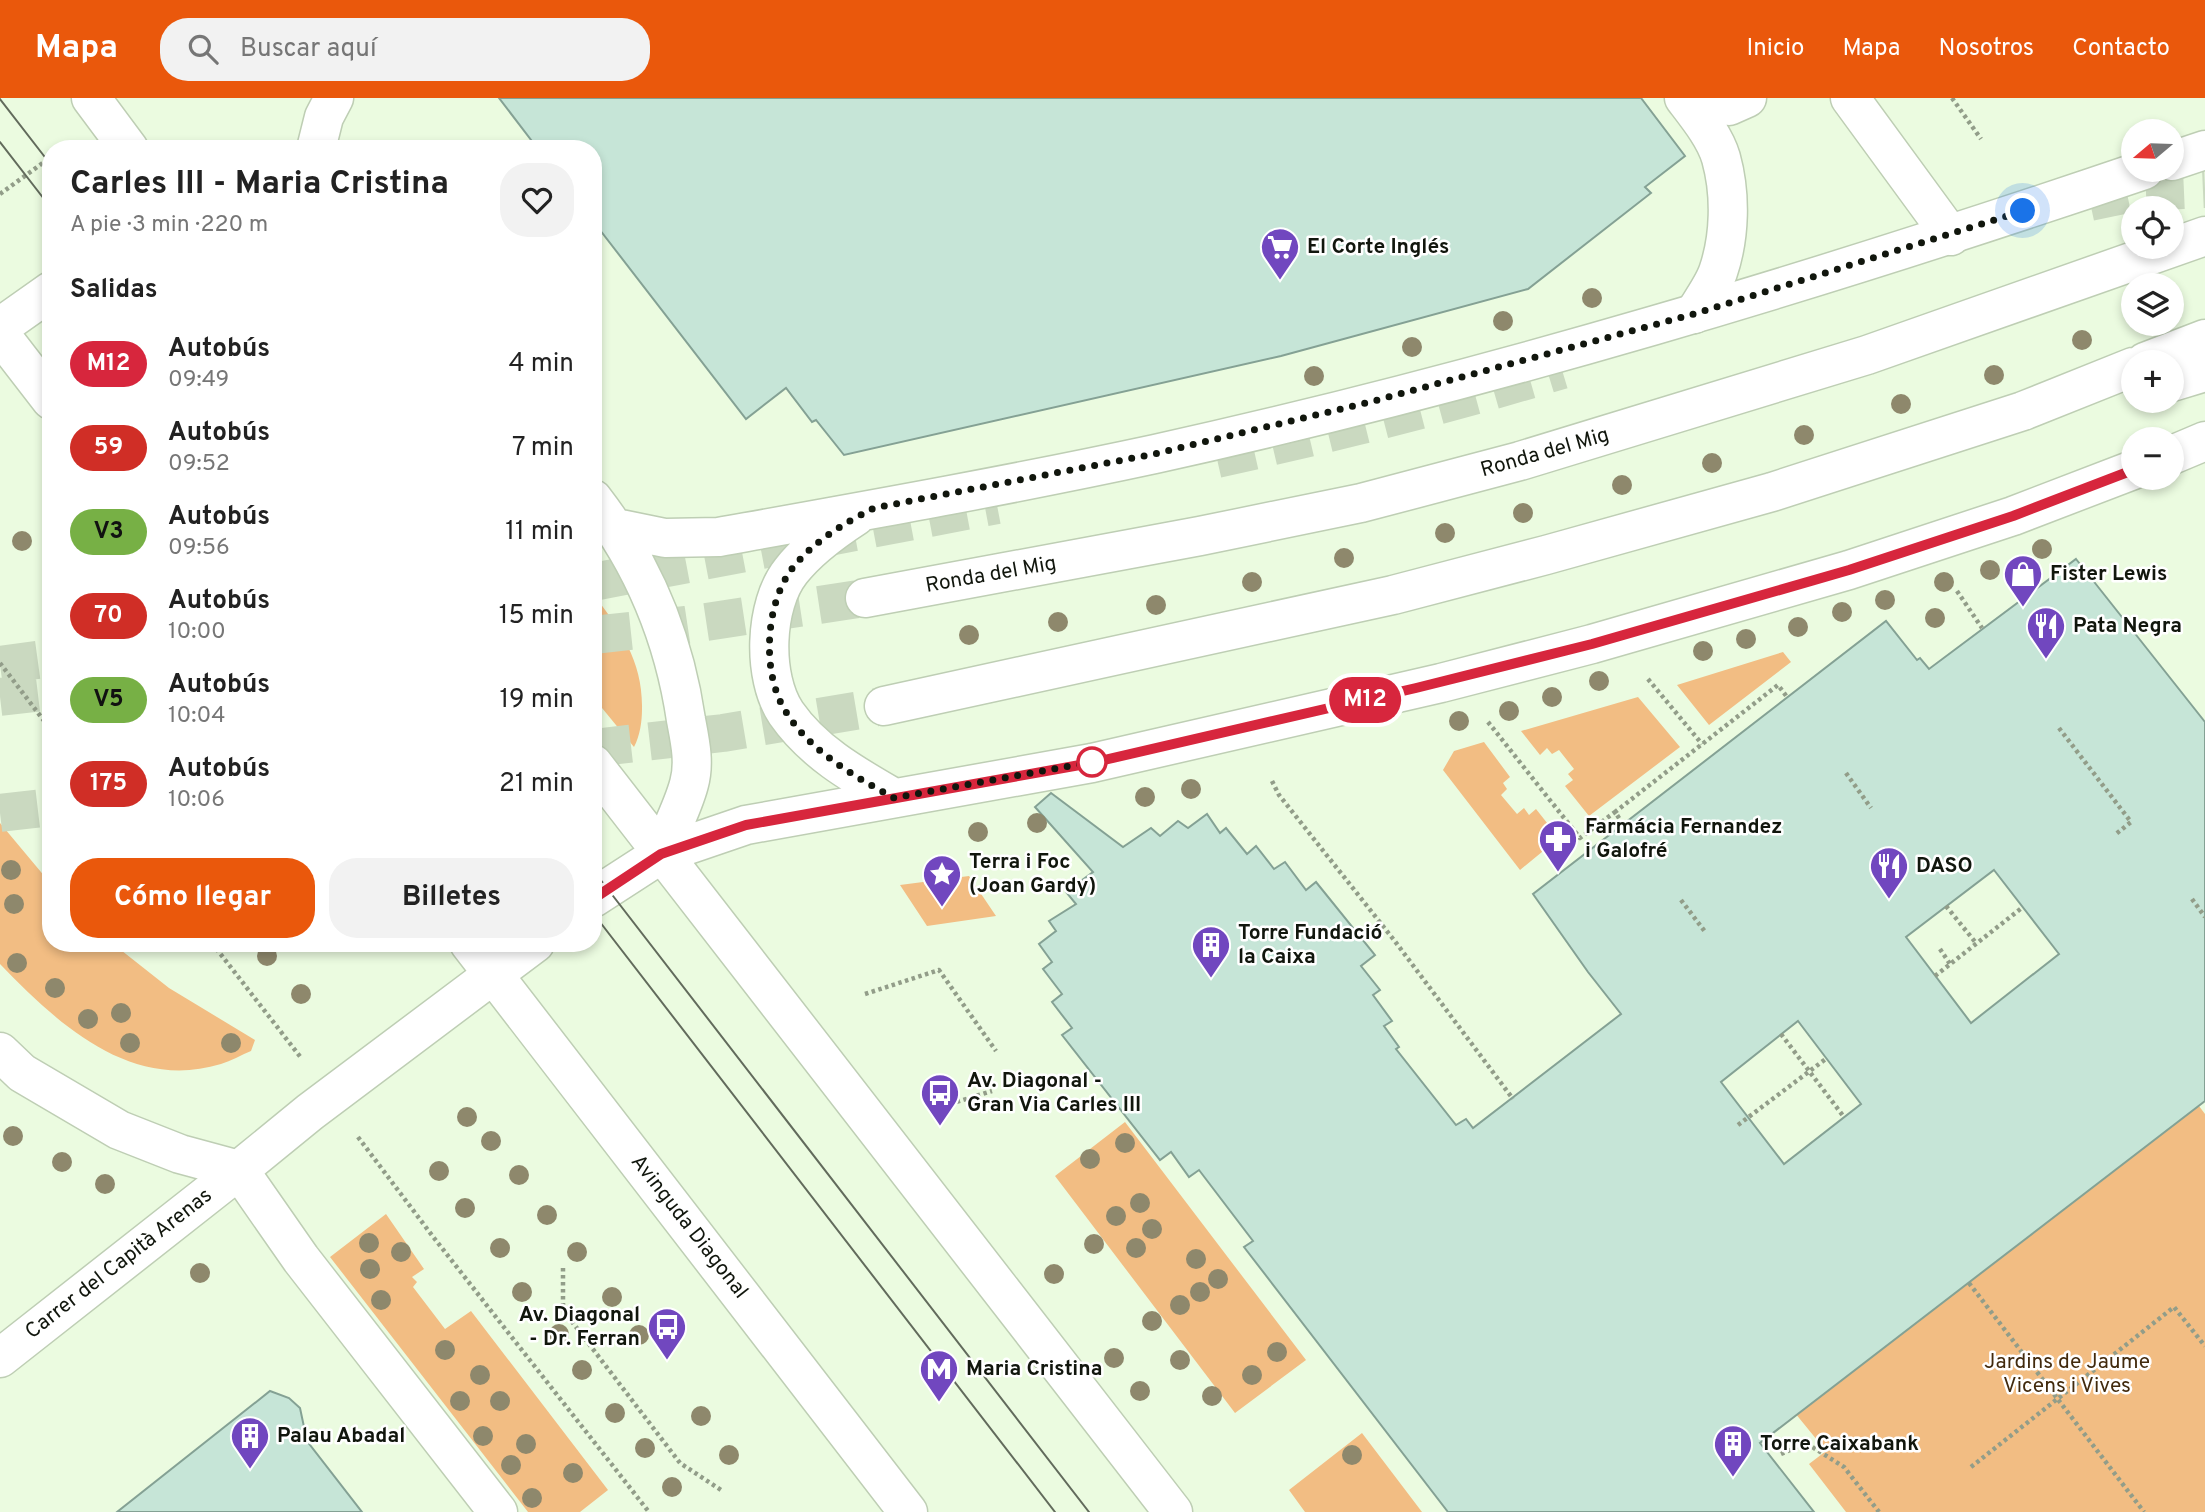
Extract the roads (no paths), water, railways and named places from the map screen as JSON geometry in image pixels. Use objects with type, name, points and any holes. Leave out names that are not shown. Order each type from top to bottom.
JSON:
[{"type":"main road","points":[[91,98],[122,140]]},
{"type":"main road","points":[[318,140],[324,117],[334,98]]},
{"type":"main road","points":[[1684,98],[1699,117],[1721,156],[1728,195],[1727,237],[1718,274],[1694,314]]},
{"type":"main road","points":[[1693,98],[1729,106],[1747,98]]},
{"type":"main road","points":[[1850,98],[1951,236]]},
{"type":"main road","points":[[2184,157],[2205,150]]},
{"type":"main road","points":[[605,514],[665,538],[719,537],[1168,450],[1370,402],[1694,314],[1951,236],[2121,178]]},
{"type":"main road","points":[[2184,235],[2205,225]]},
{"type":"main road","name":"Ronda del Mig","points":[[865,598],[1362,503],[1520,461],[1867,355],[2205,236]]},
{"type":"main road","points":[[2107,271],[2132,259]]},
{"type":"main road","points":[[0,327],[42,297]]},
{"type":"main road","points":[[0,334],[42,388]]},
{"type":"main road","points":[[2178,350],[2205,340]]},
{"type":"main road","points":[[884,706],[1393,595],[1772,492],[2023,411],[2121,372]]},
{"type":"main road","points":[[2184,378],[2205,372]]},
{"type":"main road","points":[[2023,411],[2121,391]]},
{"type":"main road","points":[[2184,450],[2205,441]]},
{"type":"main road","points":[[602,892],[661,854],[746,825],[1091,763],[1592,644],[1849,570],[2013,516],[2121,475]]},
{"type":"main road","points":[[874,508],[843,524],[804,555],[789,573],[779,592],[768,651],[778,697],[786,712],[809,740],[825,755],[894,798]]},
{"type":"main road","points":[[605,514],[646,582],[672,645],[692,758],[689,784],[661,854]]},
{"type":"main road","points":[[602,776],[1174,1512]]},
{"type":"main road","name":"Avinguda Diagonal","points":[[476,952],[908,1512]]},
{"type":"main road","name":"Carrer del Capità Arenas","points":[[0,1358],[310,1112],[523,952]]},
{"type":"main road","points":[[0,1052],[22,1073],[119,1130],[180,1154],[239,1170],[301,1259],[498,1512]]},
{"type":"tunnel","points":[[2090,202],[2137,192],[2205,189]]},
{"type":"tunnel","points":[[1217,459],[1390,418],[1562,370]]},
{"type":"tunnel","points":[[602,580],[997,505]]},
{"type":"tunnel","points":[[602,634],[686,625],[865,598]]},
{"type":"tunnel","points":[[0,665],[42,659]]},
{"type":"tunnel","points":[[0,697],[42,692]]},
{"type":"tunnel","points":[[602,747],[723,733],[884,706]]},
{"type":"tunnel","points":[[0,813],[42,808]]},
{"type":"tram line","points":[[0,99],[42,153]]},
{"type":"tram line","points":[[0,142],[42,196]]},
{"type":"tram line","points":[[602,882],[1089,1512]]},
{"type":"tram line","points":[[602,925],[1055,1512]]},
{"type":"place","name":"El Corte Inglés","points":[[1280,281]]},
{"type":"place","name":"Fister Lewis","points":[[2023,608]]},
{"type":"place","name":"Pata Negra","points":[[2046,660]]},
{"type":"place","name":"Farmácia Fernandez i Galofré","points":[[1558,873]]},
{"type":"place","name":"DASO","points":[[1889,900]]},
{"type":"place","name":"Terra i Foc (Joan Gardy)","points":[[942,908]]},
{"type":"place","name":"Torre Fundació la Caixa","points":[[1211,979]]},
{"type":"place","name":"Av. Diagonal - Gran Via Carles III","points":[[940,1127]]},
{"type":"place","name":"Av. Diagonal - Dr. Ferran","points":[[667,1361]]},
{"type":"place","name":"Maria Cristina","points":[[939,1403]]},
{"type":"place","name":"Palau Abadal","points":[[250,1470]]},
{"type":"place","name":"Torre Caixabank","points":[[1733,1478]]},
{"type":"park label","name":"Jardins de Jaume Vicens i Vives","points":[[2067,1374]]}]
